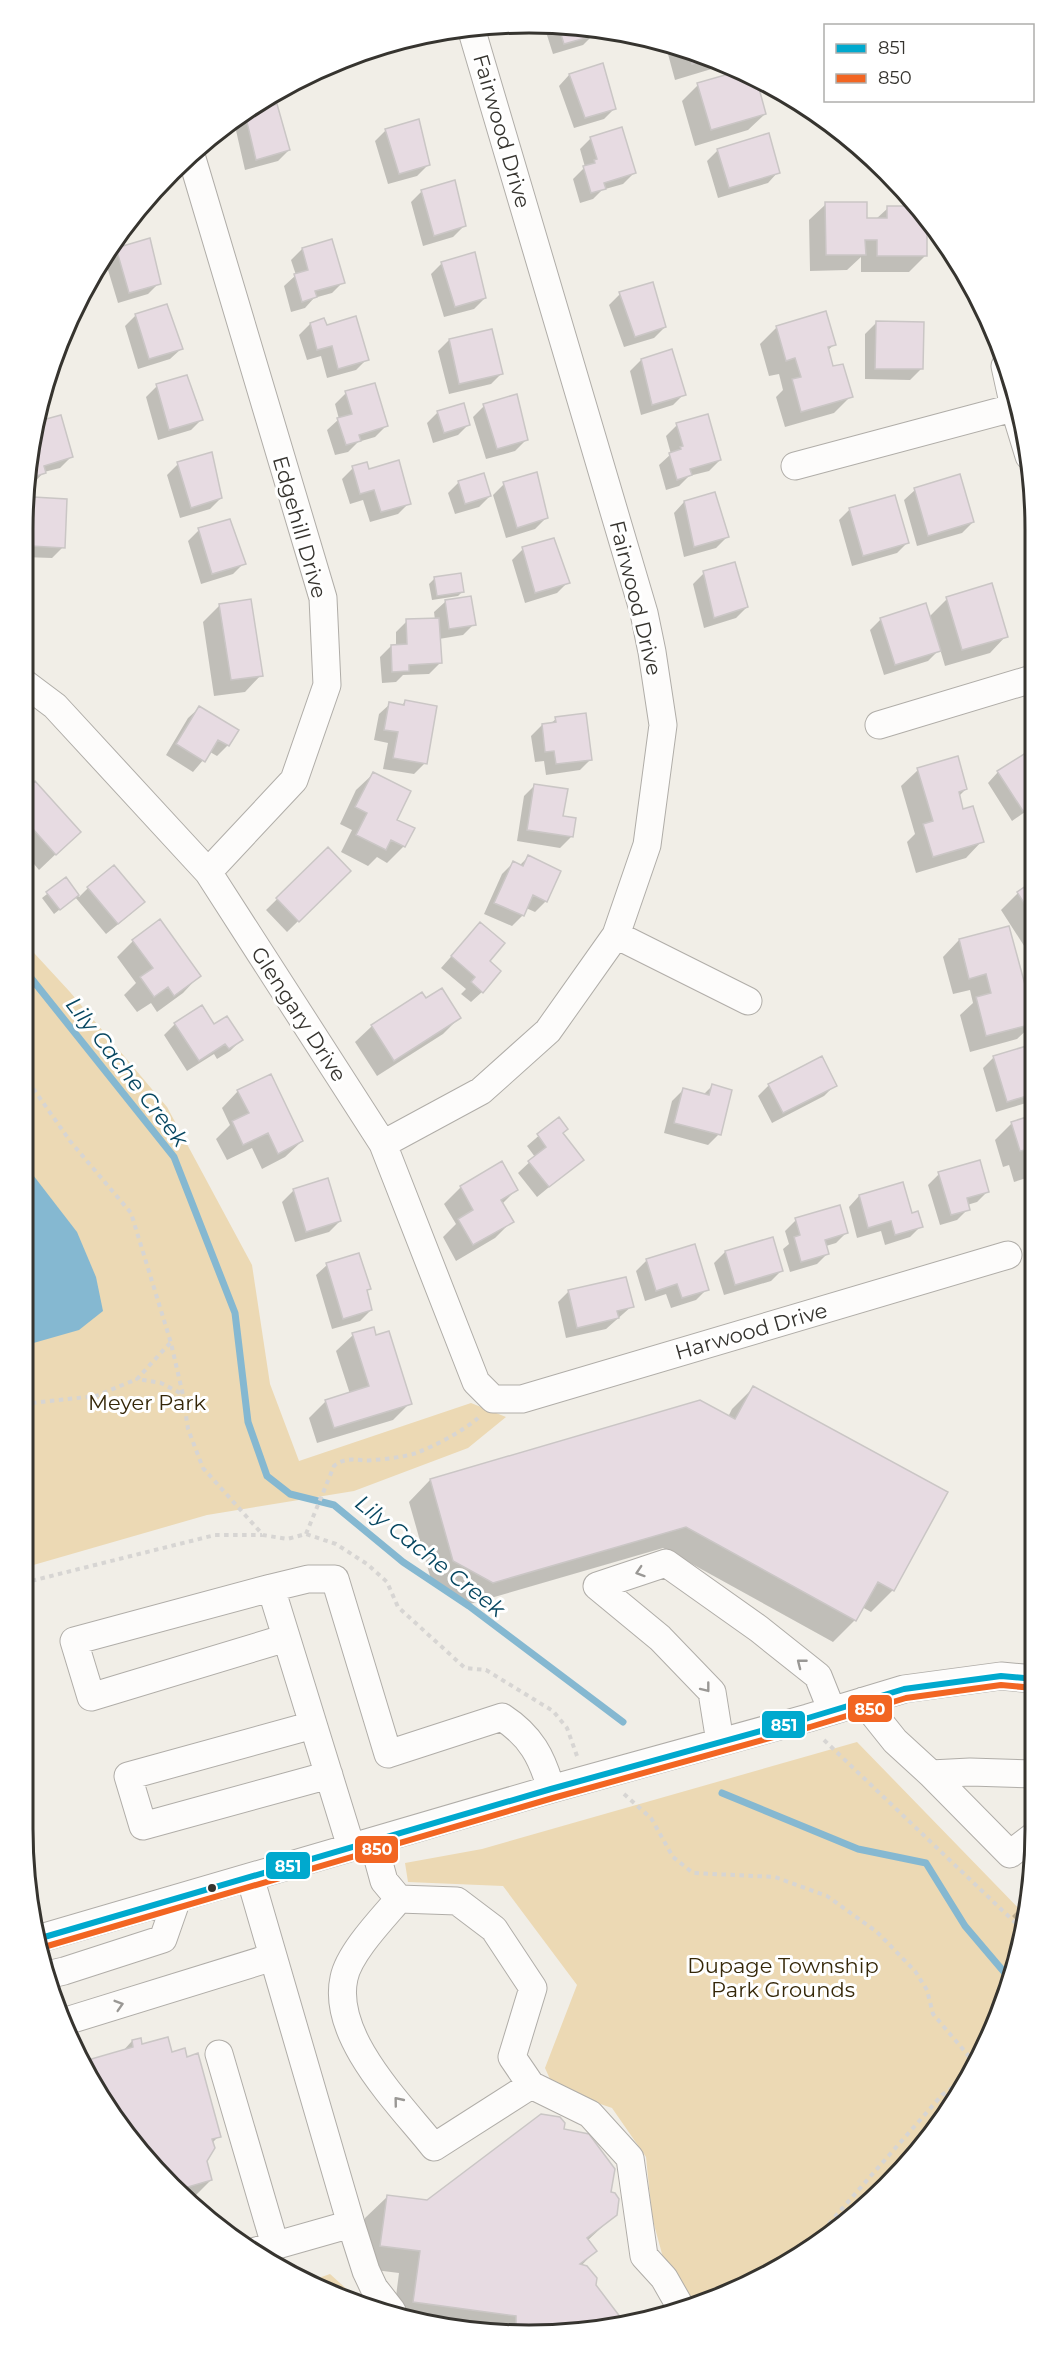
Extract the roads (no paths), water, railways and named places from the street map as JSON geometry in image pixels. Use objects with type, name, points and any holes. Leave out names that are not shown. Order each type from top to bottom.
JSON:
[{"type":"street","name":"Fairwood Drive","points":[[382,1144],[481,1091],[548,1030],[616,935],[647,845],[663,725],[652,652],[628,557],[473,36]]},
{"type":"street","name":"Edgehill Drive","points":[[194,164],[322,598],[327,686],[294,780],[208,872]]},
{"type":"street","points":[[795,466],[1010,408]]},
{"type":"street","points":[[879,725],[1025,681]]},
{"type":"street","name":"Glengary Drive","points":[[33,690],[56,706],[208,872],[382,1144],[476,1382],[494,1399]]},
{"type":"street","points":[[616,935],[748,1001]]},
{"type":"street","name":"Harwood Drive","points":[[494,1399],[522,1399],[1008,1255]]},
{"type":"street","points":[[720,1742],[712,1692],[660,1638],[597,1586],[666,1563],[759,1629],[818,1676],[832,1711]]},
{"type":"street","points":[[286,1638],[91,1697],[75,1641],[271,1588],[308,1580],[335,1579],[388,1755],[502,1717],[520,1729],[544,1763],[551,1789]]},
{"type":"street","points":[[271,1588],[329,1775],[362,1844],[384,1881],[399,1899],[457,1901],[494,1929],[533,1988],[512,2057],[531,2085],[590,2114],[630,2158],[644,2256],[664,2278],[678,2302]]},
{"type":"street","points":[[45,1937],[904,1689],[1001,1676],[1025,1678]]},
{"type":"street","points":[[863,1701],[895,1741],[932,1774],[1010,1854],[1025,1843]]},
{"type":"street","points":[[313,1725],[128,1776],[142,1826],[329,1775]]},
{"type":"street","points":[[932,1774],[970,1772],[1025,1774]]},
{"type":"street","points":[[250,1877],[366,2271],[374,2288],[386,2304]]},
{"type":"street","points":[[55,1973],[163,1939],[177,1899]]},
{"type":"street","points":[[399,1899],[360,1946],[344,1977],[343,2012],[364,2059],[434,2147],[531,2085]]},
{"type":"street","points":[[71,2019],[273,1957]]},
{"type":"street","points":[[219,2054],[265,2248],[351,2224]]},
{"type":"water","points":[[33,1175],[77,1232],[96,1277],[103,1311],[79,1330],[33,1343]]},
{"type":"waterway","name":"Lily Cache Creek","points":[[33,981],[174,1157],[235,1313],[248,1422],[267,1476],[290,1494],[334,1505],[403,1562],[469,1606],[623,1722]]},
{"type":"waterway","name":"Lily Cache Creek","points":[[722,1793],[858,1849],[926,1863],[965,1926],[1004,1972]]},
{"type":"park label","name":"Meyer Park","points":[[147,1402]]},
{"type":"park label","name":"Dupage Township Park Grounds","points":[[783,1977]]}]
